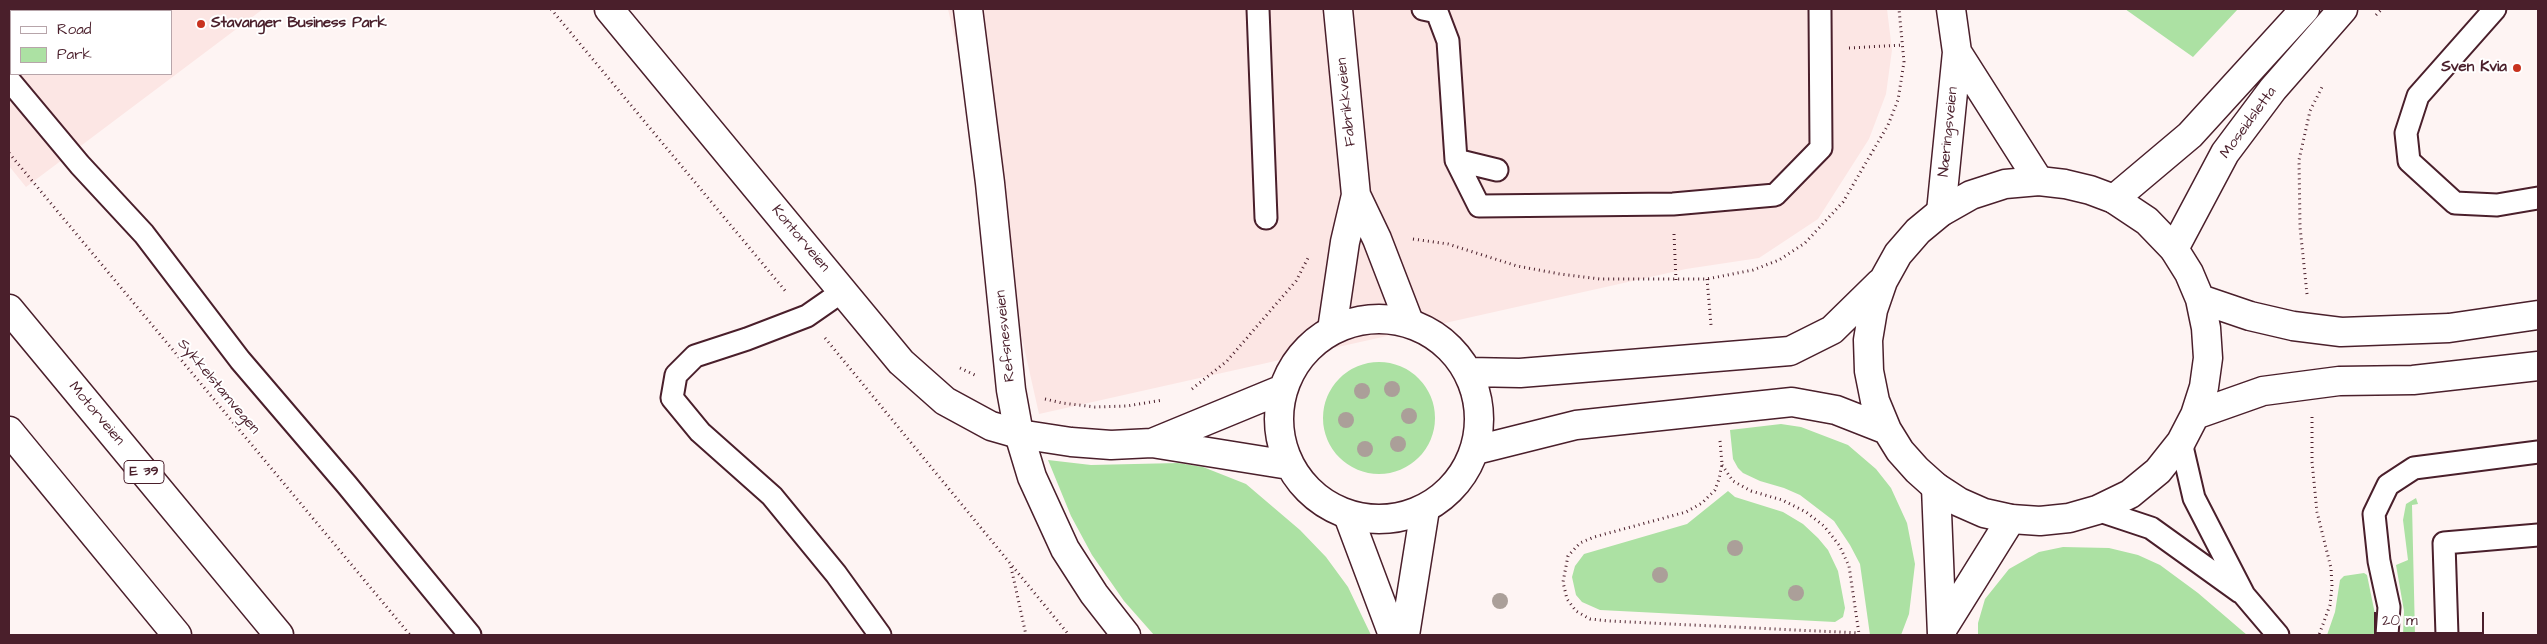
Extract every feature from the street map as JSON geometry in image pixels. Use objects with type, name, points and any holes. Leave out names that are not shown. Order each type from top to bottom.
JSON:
[{"type":"main road","name":"Kontorveien","points":[[608,9],[901,362],[945,401],[990,426],[1019,434],[1071,442],[1111,445],[1152,443]]},
{"type":"main road","name":"Refsnesveien","points":[[968,9],[990,183],[1011,390],[1019,434],[1032,477],[1064,549],[1094,594],[1126,635]]},
{"type":"main road","name":"Fabrikkveien","points":[[1332,330],[1345,242],[1356,195],[1338,9]]},
{"type":"main road","name":"Næringsveien","points":[[1941,212],[1957,52],[1951,9]]},
{"type":"main road","name":"Moseidsletta","points":[[2114,200],[2190,135],[2305,9]]},
{"type":"main road","name":"Moseidsletta","points":[[2174,249],[2225,153],[2273,89],[2343,9]]},
{"type":"main road","name":"Næringsveien","points":[[1957,52],[2039,181]]},
{"type":"main road","points":[[2039,181],[2065,184],[2090,190],[2114,200],[2147,221],[2174,249],[2189,273],[2200,299],[2206,328],[2208,358],[2204,387],[2195,416],[2181,442],[2158,471],[2130,494],[2097,510],[2069,518],[2040,521],[2011,519],[1984,513],[1959,502],[1936,487],[1900,451],[1887,430],[1875,401],[1869,371],[1868,340],[1873,310],[1883,280],[1898,254],[1918,231],[1941,212],[1980,192],[2005,184],[2039,181]]},
{"type":"main road","name":"Fabrikkveien","points":[[1356,195],[1377,239],[1408,322]]},
{"type":"main road","points":[[1468,372],[1520,373],[1790,351],[1832,330],[1883,280]]},
{"type":"main road","points":[[2200,299],[2250,316],[2293,326],[2341,332],[2449,328],[2538,315]]},
{"type":"main road","name":"Motorveien","points":[[9,309],[279,635]]},
{"type":"main road","points":[[1370,318],[1408,322],[1444,341],[1468,372],[1480,410],[1476,450],[1456,484],[1425,509],[1387,520],[1348,515],[1313,496],[1289,465],[1278,428],[1282,389],[1301,354],[1332,330],[1370,318]]},
{"type":"main road","points":[[2195,416],[2263,391],[2339,381],[2413,380],[2538,366]]},
{"type":"main road","points":[[1152,443],[1282,389]]},
{"type":"main road","points":[[1476,450],[1576,425],[1792,402],[1836,410],[1887,430]]},
{"type":"main road","points":[[9,432],[177,635]]},
{"type":"main road","points":[[1152,443],[1289,465]]},
{"type":"main road","points":[[1936,487],[1943,632]]},
{"type":"main road","points":[[1405,635],[1425,509]]},
{"type":"main road","points":[[1348,515],[1393,635]]},
{"type":"main road","points":[[1943,632],[2011,519]]},
{"type":"lane","points":[[1258,9],[1266,218]]},
{"type":"lane","points":[[1432,10],[1448,41],[1456,160],[1480,206],[1672,204],[1775,195],[1821,148],[1820,9]]},
{"type":"lane","points":[[2495,9],[2418,96],[2406,133],[2409,161],[2455,203],[2497,205],[2538,198]]},
{"type":"lane","points":[[9,80],[35,112],[144,234],[240,360],[347,485],[470,635]]},
{"type":"lane","points":[[1456,160],[1497,170]]},
{"type":"lane","points":[[843,291],[807,316],[695,356],[676,376],[672,398],[700,432],[772,496],[836,574],[880,635]]},
{"type":"lane","points":[[2181,442],[2194,498],[2244,595],[2278,635]]},
{"type":"lane","points":[[2387,635],[2389,607],[2379,561],[2374,514],[2388,485],[2414,468],[2538,452]]},
{"type":"lane","points":[[2097,510],[2151,528],[2244,595]]},
{"type":"lane","points":[[2446,635],[2444,543],[2538,535]]},
{"type":"path","points":[[2370,22],[2382,9]]},
{"type":"path","points":[[1820,50],[1903,45]]},
{"type":"path","points":[[2307,297],[2300,227],[2300,160],[2310,111],[2326,78]]},
{"type":"path","name":"Sykkelstamvegen","points":[[9,153],[410,635]]},
{"type":"path","points":[[1672,204],[1676,280]]},
{"type":"path","points":[[1409,238],[1448,244],[1517,266],[1560,274],[1600,279],[1707,279],[1711,327]]},
{"type":"path","points":[[1184,393],[1205,380],[1227,361],[1296,281],[1311,252]]},
{"type":"path","points":[[1044,399],[1062,404],[1095,407],[1155,403],[1170,398]]},
{"type":"path","points":[[2312,409],[2312,462],[2317,512],[2331,568],[2332,586],[2330,605],[2319,635]]},
{"type":"path","points":[[1719,433],[1722,464],[1715,490],[1702,503],[1686,512],[1580,543],[1568,556],[1563,582],[1567,598],[1576,612],[1590,619],[1608,621],[1859,634],[1849,566],[1839,545],[1824,526],[1806,512],[1782,500],[1751,491],[1734,481],[1722,464]]},
{"type":"path","points":[[1011,566],[1026,635]]},
{"type":"shaded area","points":[[9,9],[263,9],[26,187],[9,166]]},
{"type":"shaded area","points":[[948,9],[1887,9],[1892,50],[1886,94],[1869,139],[1818,219],[1759,258],[1686,269],[1039,414]]},
{"type":"green space","points":[[2125,9],[2238,9],[2193,57]]},
{"type":"green space","points":[[1379,362],[1401,366],[1419,378],[1431,396],[1435,418],[1431,440],[1419,458],[1401,470],[1379,474],[1357,470],[1339,458],[1327,440],[1323,418],[1327,396],[1339,378],[1357,366]]},
{"type":"green space","points":[[1781,424],[1801,427],[1848,445],[1876,469],[1891,488],[1907,523],[1915,564],[1909,614],[1901,635],[1870,635],[1860,564],[1834,521],[1800,495],[1760,481],[1743,473],[1738,468],[1733,459],[1730,430]]},
{"type":"green space","points":[[1048,460],[1091,465],[1178,463],[1203,467],[1246,484],[1300,530],[1326,557],[1348,587],[1371,635],[1154,635],[1124,601],[1092,555],[1071,516]]},
{"type":"green space","points":[[1728,491],[1735,497],[1783,512],[1803,524],[1818,538],[1828,550],[1838,571],[1845,608],[1843,617],[1835,622],[1600,610],[1582,602],[1576,595],[1572,577],[1575,566],[1584,554],[1687,524]]},
{"type":"green space","points":[[2416,498],[2418,504],[2412,505],[2415,635],[2403,635],[2404,611],[2396,565],[2408,560],[2403,520],[2406,504]]},
{"type":"green space","points":[[2063,547],[2109,548],[2138,555],[2160,565],[2198,593],[2247,635],[1978,635],[1978,623],[1985,599],[2009,569],[2039,552]]},
{"type":"green space","points":[[2364,573],[2367,575],[2375,614],[2374,635],[2327,635],[2335,612],[2340,580],[2344,576]]},
{"type":"place","name":"Stavanger Business Park","points":[[201,24]]},
{"type":"place","name":"Sven Kvia","points":[[2517,68]]}]
